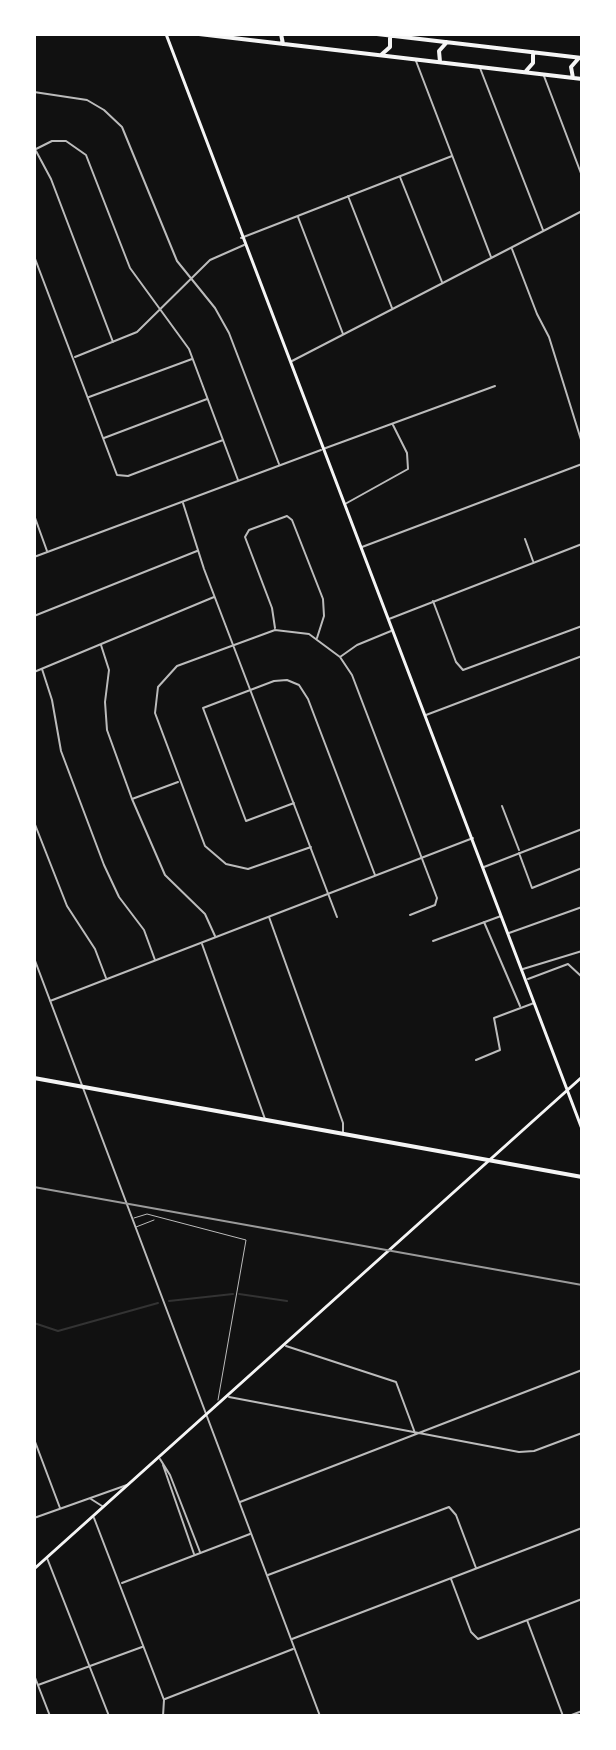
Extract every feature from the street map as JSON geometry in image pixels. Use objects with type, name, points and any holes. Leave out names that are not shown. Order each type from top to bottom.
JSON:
[{"type":"main road","points":[[166,34],[582,1129]]},
{"type":"main road","points":[[199,34],[582,79]]},
{"type":"main road","points":[[281,34],[283,44]]},
{"type":"main road","points":[[377,34],[581,58]]},
{"type":"main road","points":[[381,55],[390,47],[390,35]]},
{"type":"main road","points":[[440,62],[439,51],[447,42]]},
{"type":"main road","points":[[524,72],[533,63],[533,52]]},
{"type":"main road","points":[[573,78],[571,67],[581,58]]},
{"type":"main road","points":[[34,1569],[582,1077]]},
{"type":"main road","points":[[34,1078],[582,1177]]},
{"type":"street","points":[[416,60],[491,258]]},
{"type":"street","points":[[479,67],[543,231]]},
{"type":"street","points":[[544,74],[582,176]]},
{"type":"street","points":[[34,92],[79,98],[116,120],[131,144],[171,249],[229,333],[279,466]]},
{"type":"street","points":[[113,342],[51,179],[34,149],[60,140],[73,143],[83,150],[130,268],[180,333],[193,358],[238,481]]},
{"type":"street","points":[[241,238],[452,156]]},
{"type":"street","points":[[399,176],[442,283]]},
{"type":"street","points":[[348,196],[392,309]]},
{"type":"street","points":[[289,363],[582,211]]},
{"type":"street","points":[[297,216],[344,335]]},
{"type":"street","points":[[73,358],[137,332],[210,260],[244,245]]},
{"type":"street","points":[[511,248],[549,337],[564,379],[567,403],[582,443]]},
{"type":"street","points":[[34,256],[119,477],[224,440]]},
{"type":"street","points":[[88,398],[193,358]]},
{"type":"street","points":[[34,557],[495,386]]},
{"type":"street","points":[[102,438],[208,399]]},
{"type":"street","points":[[345,505],[363,498],[383,480],[408,469],[407,453],[393,424]]},
{"type":"street","points":[[360,548],[582,464]]},
{"type":"street","points":[[182,501],[215,597],[337,917]]},
{"type":"street","points":[[34,515],[48,552]]},
{"type":"street","points":[[275,630],[272,608],[246,534],[289,517],[324,603],[323,623],[317,638]]},
{"type":"street","points":[[525,539],[534,563]]},
{"type":"street","points":[[387,619],[582,544]]},
{"type":"street","points":[[34,616],[198,551]]},
{"type":"street","points":[[34,672],[215,597]]},
{"type":"street","points":[[433,601],[456,662],[463,670],[582,626]]},
{"type":"street","points":[[311,847],[260,867],[233,867],[216,858],[205,846],[155,713],[156,694],[166,675],[182,663],[275,630],[297,631],[317,638],[340,657],[352,675],[438,900],[433,906],[410,915]]},
{"type":"street","points":[[340,657],[357,645],[392,631]]},
{"type":"street","points":[[101,645],[109,670],[105,702],[107,730],[132,799],[165,875],[205,914],[216,937]]},
{"type":"street","points":[[425,715],[582,656]]},
{"type":"street","points":[[42,669],[52,700],[61,751],[104,865],[119,897],[144,930],[156,961]]},
{"type":"street","points":[[294,803],[246,821],[203,708],[280,680],[293,682],[308,699],[376,876]]},
{"type":"street","points":[[132,799],[179,781]]},
{"type":"street","points":[[502,806],[532,888],[582,868]]},
{"type":"street","points":[[34,822],[63,897],[95,949],[107,980]]},
{"type":"street","points":[[484,867],[582,829]]},
{"type":"street","points":[[50,1001],[473,838]]},
{"type":"street","points":[[509,933],[582,907]]},
{"type":"street","points":[[433,941],[502,915]]},
{"type":"street","points":[[269,917],[343,1123],[343,1134]]},
{"type":"street","points":[[484,922],[499,964],[505,965],[520,1008]]},
{"type":"street","points":[[202,943],[265,1120]]},
{"type":"street","points":[[522,969],[582,951]]},
{"type":"street","points":[[34,958],[320,1716]]},
{"type":"street","points":[[526,979],[568,964],[582,977]]},
{"type":"street","points":[[476,1060],[501,1048],[494,1018],[535,1003]]},
{"type":"street","points":[[284,1344],[396,1382],[415,1434]]},
{"type":"street","points":[[239,1502],[582,1370]]},
{"type":"street","points":[[227,1395],[235,1401],[526,1453],[582,1433]]},
{"type":"street","points":[[34,1439],[60,1509]]},
{"type":"street","points":[[158,1457],[200,1553]]},
{"type":"street","points":[[163,1464],[195,1555]]},
{"type":"street","points":[[34,1518],[127,1485]]},
{"type":"street","points":[[86,1500],[96,1500],[102,1507]]},
{"type":"street","points":[[267,1575],[451,1508],[476,1569]]},
{"type":"street","points":[[92,1517],[164,1700],[163,1716]]},
{"type":"street","points":[[291,1639],[582,1528]]},
{"type":"street","points":[[119,1584],[251,1533]]},
{"type":"street","points":[[47,1558],[109,1716]]},
{"type":"street","points":[[451,1579],[475,1638],[582,1599]]},
{"type":"street","points":[[527,1620],[563,1716]]},
{"type":"street","points":[[38,1685],[143,1647]]},
{"type":"street","points":[[164,1700],[294,1649]]},
{"type":"street","points":[[34,1675],[50,1716]]},
{"type":"street","points":[[569,1716],[582,1711]]},
{"type":"lane","points":[[132,1219],[147,1214],[156,1219],[246,1240],[218,1394],[220,1401]]},
{"type":"lane","points":[[135,1227],[156,1219]]},
{"type":"waterway","points":[[169,1301],[233,1294]]},
{"type":"waterway","points":[[239,1294],[287,1301]]},
{"type":"waterway","points":[[34,1323],[58,1331],[158,1303]]},
{"type":"railway","points":[[34,1187],[582,1285]]}]
